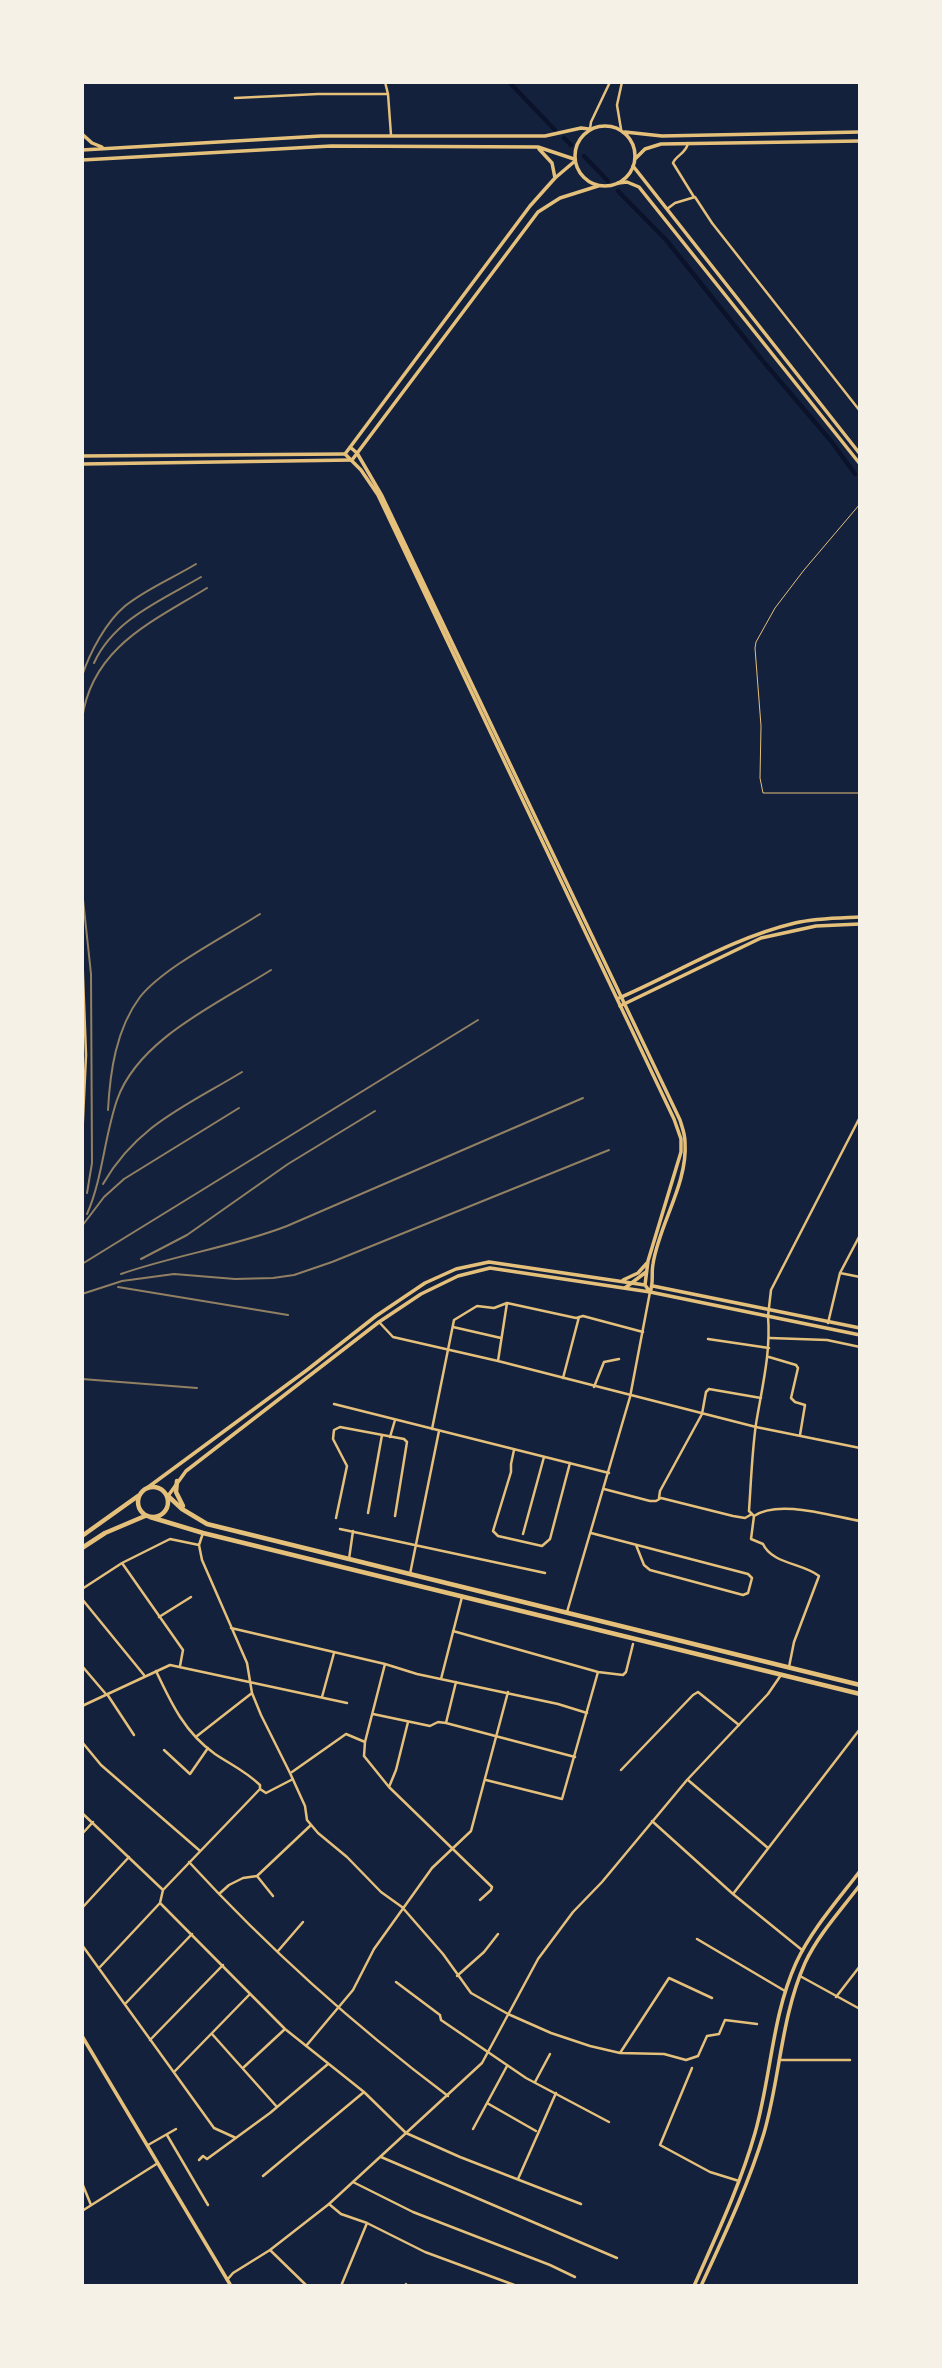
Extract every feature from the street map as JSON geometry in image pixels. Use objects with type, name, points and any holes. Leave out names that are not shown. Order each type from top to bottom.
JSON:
[{"type":"highway","points":[[177,1481],[176,1492],[187,1513]]},
{"type":"highway","points":[[82,1536],[147,1488],[158,1488],[187,1513],[206,1524],[860,1685]]},
{"type":"highway","points":[[139,1496],[138,1506],[148,1516],[203,1533],[860,1694]]},
{"type":"highway","points":[[82,1548],[105,1533],[148,1516],[161,1515],[165,1511],[167,1496]]},
{"type":"main road","points":[[82,150],[257,139],[388,135],[545,136],[601,125],[662,136],[860,132]]},
{"type":"main road","points":[[345,454],[530,205],[574,160],[578,143],[589,129]]},
{"type":"main road","points":[[82,160],[257,149],[538,147],[574,160],[581,174],[589,182],[609,187],[625,179],[635,159],[632,141],[623,131]]},
{"type":"main road","points":[[82,134],[92,143],[107,148]]},
{"type":"main road","points":[[385,146],[388,135]]},
{"type":"main road","points":[[257,139],[257,149]]},
{"type":"main road","points":[[635,159],[645,149],[661,144],[860,141]]},
{"type":"main road","points":[[538,147],[552,163],[555,177]]},
{"type":"main road","points":[[633,166],[860,454]]},
{"type":"main road","points":[[618,183],[627,182],[639,187],[860,464]]},
{"type":"main road","points":[[352,460],[538,212],[560,198],[598,186]]},
{"type":"main road","points":[[487,264],[494,270]]},
{"type":"main road","points":[[773,356],[779,351]]},
{"type":"main road","points":[[350,447],[357,453],[382,496],[619,999]]},
{"type":"main road","points":[[82,456],[345,454],[367,477],[622,1005],[681,1139],[677,1169],[646,1272],[645,1285],[650,1292]]},
{"type":"main road","points":[[82,464],[352,460]]},
{"type":"main road","points":[[619,999],[756,934],[796,922],[860,917]]},
{"type":"main road","points":[[622,1005],[761,938],[816,926],[860,924]]},
{"type":"main road","points":[[147,1488],[376,1316],[425,1283],[456,1269],[489,1262],[623,1280],[860,1328]]},
{"type":"main road","points":[[623,1280],[650,1263]]},
{"type":"main road","points":[[650,1263],[653,1286],[650,1292]]},
{"type":"main road","points":[[167,1496],[186,1471],[379,1322],[438,1284],[474,1270],[490,1268],[520,1271],[650,1292],[860,1335]]},
{"type":"main road","points":[[621,1289],[635,1283],[646,1272]]},
{"type":"main road","points":[[307,1370],[311,1376]]},
{"type":"main road","points":[[694,2286],[740,2181],[761,2113],[786,1992],[803,1950],[860,1871]]},
{"type":"main road","points":[[701,2286],[741,2196],[759,2147],[800,1976],[817,1942],[860,1885]]},
{"type":"main road","points":[[82,2036],[232,2286]]},
{"type":"main road","points":[[775,2037],[783,2039]]},
{"type":"street","points":[[385,82],[388,94],[388,135]]},
{"type":"street","points":[[589,129],[610,82]]},
{"type":"street","points":[[622,82],[617,105],[623,131]]},
{"type":"street","points":[[235,98],[388,94]]},
{"type":"street","points":[[688,143],[684,152],[676,157],[673,163],[712,223],[860,411]]},
{"type":"street","points":[[666,210],[675,202],[695,197]]},
{"type":"street","points":[[82,950],[86,1055],[82,1140]]},
{"type":"street","points":[[789,1667],[794,1642],[819,1576],[778,1559],[765,1550],[762,1544],[751,1539],[753,1515],[749,1511],[756,1427],[770,1338],[768,1310],[771,1290],[860,1117]]},
{"type":"street","points":[[828,1322],[840,1273],[860,1235]]},
{"type":"street","points":[[840,1273],[860,1277]]},
{"type":"street","points":[[567,1612],[631,1396],[650,1292]]},
{"type":"street","points":[[432,1429],[454,1320],[477,1306],[494,1308],[507,1303],[583,1316],[643,1332]]},
{"type":"street","points":[[498,1361],[507,1303]]},
{"type":"street","points":[[563,1378],[579,1317]]},
{"type":"street","points":[[379,1322],[393,1337],[756,1427],[860,1448]]},
{"type":"street","points":[[453,1327],[501,1338]]},
{"type":"street","points":[[770,1338],[827,1340],[860,1347]]},
{"type":"street","points":[[708,1339],[769,1348]]},
{"type":"street","points":[[768,1357],[796,1365],[798,1368],[792,1398],[805,1405],[800,1435]]},
{"type":"street","points":[[594,1387],[604,1362],[619,1359]]},
{"type":"street","points":[[659,1498],[660,1491],[702,1414],[709,1389],[761,1398]]},
{"type":"street","points":[[334,1404],[608,1473]]},
{"type":"street","points":[[390,1437],[395,1420]]},
{"type":"street","points":[[336,1518],[347,1465],[333,1439],[334,1430],[340,1427],[407,1442],[394,1516]]},
{"type":"street","points":[[410,1574],[439,1431]]},
{"type":"street","points":[[368,1513],[382,1435]]},
{"type":"street","points":[[514,1450],[511,1472],[493,1531],[498,1536],[542,1546],[547,1543],[570,1464]]},
{"type":"street","points":[[523,1534],[544,1457]]},
{"type":"street","points":[[604,1489],[650,1501],[659,1498],[733,1517],[745,1518],[763,1510],[793,1508],[860,1521]]},
{"type":"street","points":[[340,1529],[545,1573]]},
{"type":"street","points":[[349,1559],[353,1531]]},
{"type":"street","points":[[203,1533],[199,1545],[209,1578],[247,1663],[252,1693],[261,1715],[305,1806],[307,1820],[380,1892],[402,1908],[443,1954],[471,1993],[508,2014],[551,2033],[620,2053],[664,2054],[687,2060],[698,2056],[707,2036],[719,2034],[725,2020],[757,2024]]},
{"type":"street","points":[[591,1533],[636,1545],[751,1576],[748,1593],[743,1595],[649,1570],[644,1565],[636,1545]]},
{"type":"street","points":[[82,1589],[122,1563],[170,1539],[199,1545]]},
{"type":"street","points":[[122,1563],[183,1650],[180,1667]]},
{"type":"street","points":[[159,1617],[191,1597]]},
{"type":"street","points":[[441,1679],[462,1597]]},
{"type":"street","points":[[82,1599],[144,1676]]},
{"type":"street","points":[[230,1628],[334,1651],[417,1674],[508,1692],[587,1713]]},
{"type":"street","points":[[453,1631],[598,1672],[623,1675],[633,1644]]},
{"type":"street","points":[[322,1697],[334,1651]]},
{"type":"street","points":[[385,1664],[365,1742],[364,1756],[389,1787],[492,1887],[480,1900]]},
{"type":"street","points":[[82,1706],[170,1665],[347,1703]]},
{"type":"street","points":[[82,1666],[106,1693],[134,1735]]},
{"type":"street","points":[[156,1671],[182,1722],[208,1748],[244,1770],[265,1793],[293,1779]]},
{"type":"street","points":[[486,1780],[562,1800],[598,1672]]},
{"type":"street","points":[[227,2280],[330,2204],[482,2063],[523,1984],[573,1912],[602,1882],[687,1780],[768,1694],[781,1675]]},
{"type":"street","points":[[446,1723],[456,1682]]},
{"type":"street","points":[[305,2046],[354,1990],[374,1949],[432,1868],[471,1830],[508,1692]]},
{"type":"street","points":[[621,1770],[698,1692],[739,1725]]},
{"type":"street","points":[[196,1737],[252,1693]]},
{"type":"street","points":[[373,1714],[430,1726],[438,1721],[575,1756]]},
{"type":"street","points":[[389,1787],[408,1722]]},
{"type":"street","points":[[733,1894],[860,1730]]},
{"type":"street","points":[[290,1773],[346,1734],[365,1742]]},
{"type":"street","points":[[82,1742],[101,1765],[199,1850]]},
{"type":"street","points":[[164,1750],[190,1774],[208,1748]]},
{"type":"street","points":[[687,1780],[768,1848]]},
{"type":"street","points":[[100,1967],[160,1903],[163,1890],[260,1789]]},
{"type":"street","points":[[82,1813],[163,1890]]},
{"type":"street","points":[[652,1821],[733,1894],[803,1950]]},
{"type":"street","points":[[82,1834],[93,1822]]},
{"type":"street","points":[[219,1894],[243,1878],[257,1876],[311,1825]]},
{"type":"street","points":[[82,1908],[129,1857]]},
{"type":"street","points":[[189,1862],[278,1952],[339,2007],[448,2096]]},
{"type":"street","points":[[257,1876],[273,1896]]},
{"type":"street","points":[[160,1903],[285,2029],[364,2092],[406,2133],[580,2204]]},
{"type":"street","points":[[278,1952],[303,1922]]},
{"type":"street","points":[[125,2004],[192,1934]]},
{"type":"street","points":[[457,1976],[484,1952],[498,1934]]},
{"type":"street","points":[[697,1939],[786,1992]]},
{"type":"street","points":[[82,1945],[214,2128],[236,2138]]},
{"type":"street","points":[[150,2040],[223,1965]]},
{"type":"street","points":[[836,1997],[860,1966]]},
{"type":"street","points":[[800,1976],[860,2009]]},
{"type":"street","points":[[620,2053],[669,1978],[712,1998]]},
{"type":"street","points":[[396,1982],[440,2015],[441,2020],[507,2066],[609,2122]]},
{"type":"street","points":[[174,2073],[250,1994]]},
{"type":"street","points":[[243,2068],[285,2029]]},
{"type":"street","points":[[212,2034],[277,2107]]},
{"type":"street","points":[[535,2082],[550,2054]]},
{"type":"street","points":[[779,2060],[850,2060]]},
{"type":"street","points":[[199,2160],[203,2156],[207,2159],[236,2138],[328,2064]]},
{"type":"street","points":[[473,2129],[507,2066]]},
{"type":"street","points":[[692,2068],[660,2145],[710,2172],[740,2181]]},
{"type":"street","points":[[263,2176],[364,2092]]},
{"type":"street","points":[[517,2179],[556,2093]]},
{"type":"street","points":[[487,2104],[537,2131]]},
{"type":"street","points":[[148,2146],[176,2129]]},
{"type":"street","points":[[167,2135],[208,2205]]},
{"type":"street","points":[[380,2157],[617,2258]]},
{"type":"street","points":[[82,2211],[158,2163]]},
{"type":"street","points":[[353,2182],[403,2208],[575,2277]]},
{"type":"street","points":[[82,2183],[91,2205]]},
{"type":"street","points":[[330,2204],[341,2214],[367,2223],[425,2252],[517,2286]]},
{"type":"street","points":[[341,2286],[367,2223]]},
{"type":"street","points":[[270,2250],[307,2286]]},
{"type":"lane","points":[[860,504],[775,608],[755,648],[761,726],[760,778],[763,793],[860,793]]},
{"type":"waterway","points":[[509,82],[555,130]]},
{"type":"waterway","points":[[564,138],[571,145]]},
{"type":"waterway","points":[[584,156],[608,181]]},
{"type":"waterway","points":[[618,191],[667,241],[855,474]]},
{"type":"railway","points":[[82,676],[99,638],[125,606],[196,564]]},
{"type":"railway","points":[[94,663],[114,634],[126,623],[201,577]]},
{"type":"railway","points":[[82,719],[88,694],[111,655],[146,625],[207,588]]},
{"type":"railway","points":[[82,890],[91,974],[92,1163],[87,1193]]},
{"type":"railway","points":[[108,1110],[116,1051],[125,1023],[140,997],[164,974],[260,914]]},
{"type":"railway","points":[[87,1214],[97,1186],[117,1100],[128,1078],[143,1059],[182,1024],[271,970]]},
{"type":"railway","points":[[82,1264],[478,1020]]},
{"type":"railway","points":[[103,1184],[131,1146],[147,1132],[182,1107],[242,1072]]},
{"type":"railway","points":[[121,1274],[287,1226],[583,1098]]},
{"type":"railway","points":[[82,1226],[104,1197],[124,1179],[239,1108]]},
{"type":"railway","points":[[141,1259],[187,1235],[288,1164],[375,1111]]},
{"type":"railway","points":[[82,1294],[122,1281],[174,1274],[235,1279],[294,1275],[609,1150]]},
{"type":"railway","points":[[118,1287],[288,1315]]},
{"type":"railway","points":[[82,1379],[197,1388]]}]
